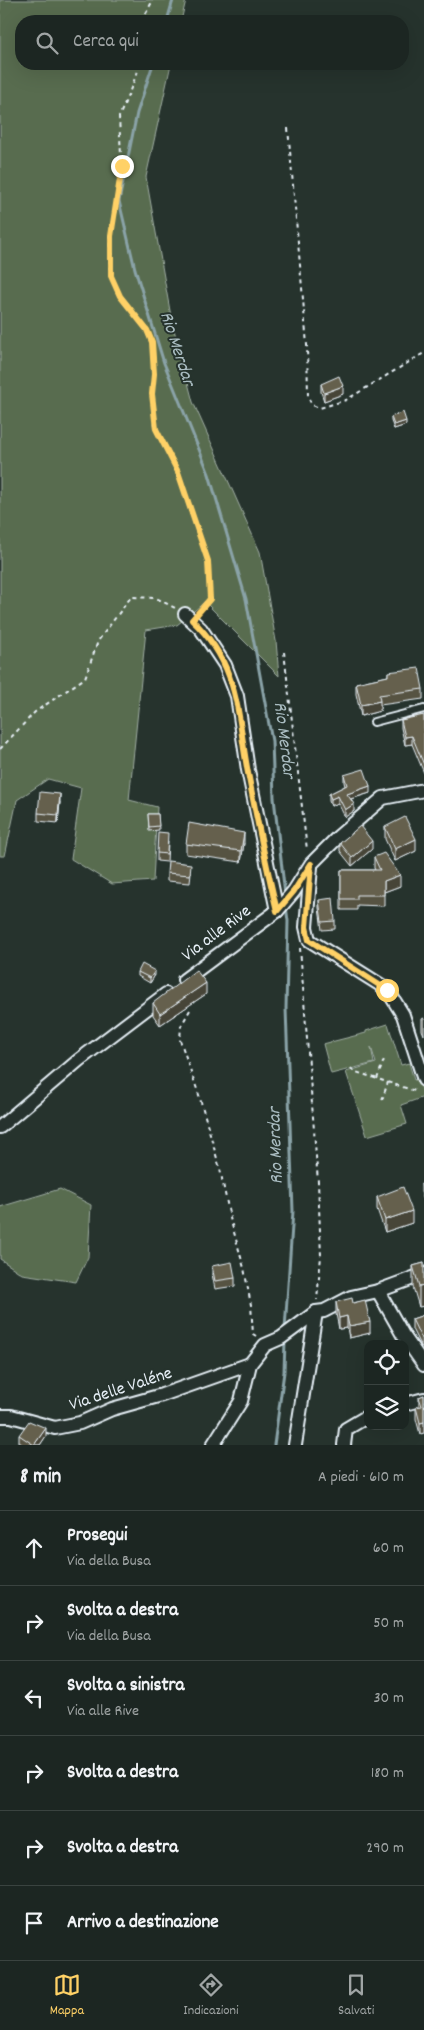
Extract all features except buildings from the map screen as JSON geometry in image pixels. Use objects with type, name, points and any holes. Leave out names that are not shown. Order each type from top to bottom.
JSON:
[{"type":"street","points":[[188,617],[201,629],[225,665],[237,696],[248,770],[284,903]]},
{"type":"street","name":"Via alle Rive","points":[[0,1127],[79,1060],[284,903],[311,864],[339,836],[383,798],[424,790]]},
{"type":"street","points":[[311,864],[306,927],[309,940],[387,990],[403,1015],[422,1084]]},
{"type":"street","points":[[213,1445],[241,1401],[250,1364],[266,1345],[281,1338],[316,1312],[324,1311],[351,1297],[378,1291],[424,1274]]},
{"type":"street","points":[[378,1291],[403,1335],[424,1365]]},
{"type":"street","points":[[295,1445],[316,1312]]},
{"type":"street","name":"Via delle Valéne","points":[[0,1416],[11,1416],[55,1428],[80,1423],[112,1409],[162,1395],[250,1364]]},
{"type":"street","points":[[409,1403],[424,1399]]},
{"type":"street","points":[[344,1445],[346,1429],[364,1418]]},
{"type":"lane","points":[[374,722],[424,709]]},
{"type":"path","points":[[145,15],[153,0]]},
{"type":"path","points":[[0,749],[35,712],[85,678],[98,641],[131,597],[156,598],[188,617],[210,599],[208,561],[178,472],[156,429],[152,394],[154,374],[152,342],[147,330],[120,296],[111,276],[112,228],[122,175],[119,117],[138,70]]},
{"type":"path","points":[[288,128],[307,345],[308,397],[312,405],[320,408],[346,400],[424,353]]},
{"type":"path","points":[[284,652],[304,838],[311,864]]},
{"type":"path","points":[[299,939],[318,1182],[321,1256],[316,1312]]},
{"type":"path","points":[[190,1010],[181,1026],[180,1040],[199,1095],[220,1169],[230,1218],[244,1268],[251,1305],[253,1334],[266,1345]]},
{"type":"path","points":[[378,1079],[385,1057]]},
{"type":"path","points":[[351,1068],[353,1071],[414,1091],[422,1084]]},
{"type":"path","points":[[382,1100],[388,1082]]},
{"type":"green space","points":[[0,0],[186,0],[182,15],[15,15],[15,70],[170,70],[146,177],[172,322],[193,402],[260,552],[276,641],[279,676],[205,602],[177,625],[146,630],[129,800],[157,807],[153,881],[112,884],[71,859],[81,788],[48,779],[17,800],[5,856],[0,856]]},
{"type":"green space","points":[[388,1024],[401,1065],[409,1063],[414,1080],[419,1078],[424,1097],[401,1105],[407,1124],[367,1136],[346,1072],[376,1063],[371,1047],[374,1063],[331,1074],[323,1044],[366,1033],[366,1031]]},
{"type":"green space","points":[[60,1189],[91,1205],[88,1257],[76,1282],[22,1274],[0,1259],[0,1207]]},
{"type":"waterway","name":"Rio Merdar","points":[[169,15],[173,0]]},
{"type":"waterway","name":"Rio Merdar","points":[[151,70],[137,113],[119,201],[135,269],[164,363],[209,474],[246,599],[272,741],[274,798],[285,895]]},
{"type":"waterway","name":"Rio Merdar","points":[[285,1329],[293,1211],[286,1008],[288,921],[286,906]]},
{"type":"waterway","name":"Rio Merdar","points":[[274,1445],[284,1372],[285,1341]]},
{"type":"route","points":[[122,166],[122,175],[112,220],[111,276],[120,296],[147,330],[152,342],[154,374],[152,394],[156,429],[178,472],[208,561],[210,599],[192,620],[201,629],[225,665],[237,696],[248,770],[277,911],[294,891],[311,864],[306,927],[309,940],[387,990]]}]
